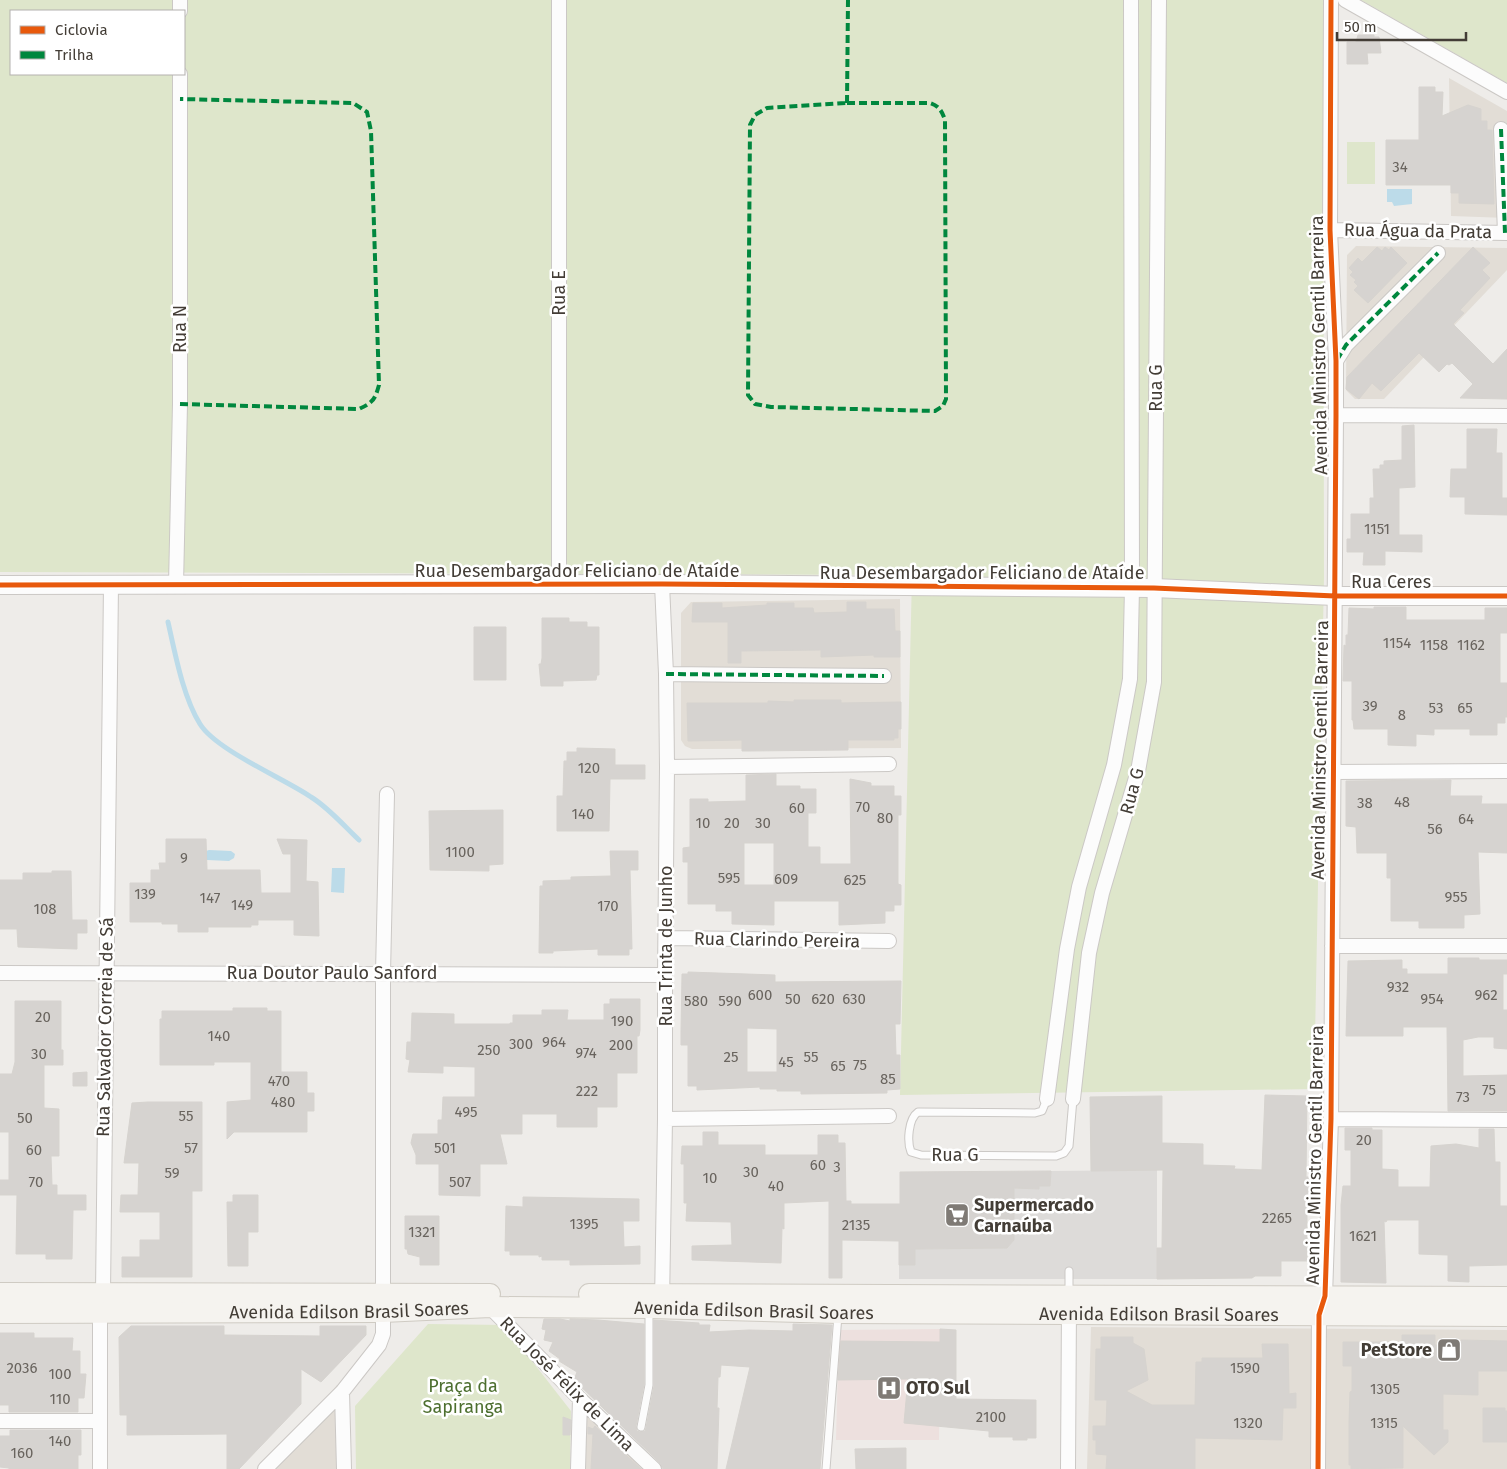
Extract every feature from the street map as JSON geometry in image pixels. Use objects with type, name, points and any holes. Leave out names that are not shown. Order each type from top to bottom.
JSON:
[{"type":"main road","name":"Avenida Edilson Brasil Soares","points":[[0,1293],[103,1293],[383,1304]]},
{"type":"main road","name":"Avenida Edilson Brasil Soares","points":[[0,1313],[100,1313],[490,1301],[657,1304],[1322,1305],[1507,1297]]},
{"type":"main road","name":"Avenida Edilson Brasil Soares","points":[[657,1304],[839,1313],[1069,1304]]},
{"type":"main road","name":"Avenida Edilson Brasil Soares","points":[[1322,1305],[1507,1316]]},
{"type":"street","name":"Rua E","points":[[559,0],[559,585]]},
{"type":"street","name":"Rua G","points":[[1047,1098],[1067,949],[1077,896],[1114,765],[1130,680],[1132,588],[1131,0]]},
{"type":"street","name":"Rua G","points":[[1073,1099],[1089,953],[1102,893],[1138,771],[1154,682],[1159,0]]},
{"type":"street","name":"Avenida Ministro Gentil Barreira","points":[[1318,1469],[1322,1305],[1332,1119],[1336,361],[1330,230],[1331,0]]},
{"type":"street","points":[[1345,0],[1507,92]]},
{"type":"street","name":"Rua N","points":[[176,585],[180,404],[180,75]]},
{"type":"street","points":[[1501,129],[1506,233]]},
{"type":"street","name":"Rua Água da Prata","points":[[1330,230],[1506,233]]},
{"type":"street","points":[[1336,361],[1346,345],[1438,253]]},
{"type":"street","points":[[1336,415],[1507,416]]},
{"type":"street","name":"Rua Salvador Correia de Sá","points":[[100,1469],[100,1313],[103,1293],[111,584]]},
{"type":"street","name":"Rua Desembargador Feliciano de Ataíde","points":[[0,585],[662,584],[1154,588]]},
{"type":"street","name":"Rua Trinta de Junho","points":[[657,1304],[665,1119],[667,767],[666,674],[662,584]]},
{"type":"street","name":"Rua Ceres","points":[[1154,588],[1335,596],[1507,596]]},
{"type":"street","points":[[666,674],[884,676]]},
{"type":"street","points":[[667,767],[889,764]]},
{"type":"street","points":[[1333,772],[1507,771]]},
{"type":"street","points":[[265,1469],[342,1392],[382,1340],[383,973],[387,794]]},
{"type":"street","name":"Rua Clarindo Pereira","points":[[666,938],[889,942]]},
{"type":"street","points":[[1332,946],[1507,946]]},
{"type":"street","name":"Rua Doutor Paulo Sanford","points":[[0,972],[665,975]]},
{"type":"street","points":[[1050,1079],[1074,1081]]},
{"type":"street","points":[[665,1119],[889,1116]]},
{"type":"street","points":[[1332,1119],[1507,1120]]},
{"type":"street","name":"Rua José Félix de Lima","points":[[490,1301],[580,1399],[654,1469]]},
{"type":"street","points":[[1068,1469],[1069,1304]]},
{"type":"street","points":[[342,1392],[344,1469]]},
{"type":"street","points":[[578,1469],[580,1399]]},
{"type":"street","points":[[0,1422],[100,1421]]},
{"type":"lane","name":"Rua G","points":[[1047,1098],[1042,1111],[1035,1114],[918,1112],[911,1120],[909,1148],[911,1152],[921,1155],[1056,1156],[1064,1153],[1069,1146],[1073,1099]]},
{"type":"lane","points":[[1069,1272],[1069,1304]]},
{"type":"lane","points":[[642,1427],[649,1385],[657,1304]]},
{"type":"lane","points":[[826,1469],[839,1313]]},
{"type":"shaded area","points":[[1449,78],[1507,111],[1507,218],[1451,216]]},
{"type":"shaded area","points":[[1356,246],[1507,248],[1507,270],[1384,399],[1355,399],[1346,390],[1347,255]]},
{"type":"shaded area","points":[[900,599],[901,748],[692,749],[685,746],[681,740],[681,613],[691,602]]},
{"type":"shaded area","points":[[1157,1170],[1157,1279],[899,1279],[899,1265],[915,1249],[1007,1248],[1014,1240],[1014,1186],[1039,1189],[1039,1186],[1050,1186],[1051,1171]]},
{"type":"shaded area","points":[[1091,1327],[1507,1330],[1507,1469],[1087,1469]]},
{"type":"shaded area","name":"OTO Sul","points":[[940,1329],[939,1440],[836,1440],[839,1330]]},
{"type":"shaded area","points":[[337,1385],[337,1469],[270,1469]]},
{"type":"shaded area","points":[[586,1406],[659,1469],[578,1469]]},
{"type":"green space","points":[[0,0],[1323,0],[1324,577],[1314,1089],[900,1095],[912,575],[0,572]]},
{"type":"green space","points":[[1361,0],[1507,0],[1507,83]]},
{"type":"green space","points":[[1347,142],[1375,142],[1375,184],[1347,184]]},
{"type":"green space","name":"Praça da Sapiranga","points":[[428,1324],[504,1325],[571,1411],[570,1469],[356,1469],[355,1406]]},
{"type":"water","points":[[1387,189],[1412,189],[1412,204],[1394,206],[1392,202],[1387,202]]},
{"type":"water","points":[[206,851],[231,851],[235,854],[234,858],[229,861],[207,860],[205,859]]},
{"type":"water","points":[[332,868],[345,868],[344,893],[331,892]]},
{"type":"building","points":[[1358,35],[1374,35],[1374,37],[1379,37],[1381,53],[1367,53],[1368,64],[1347,64],[1347,42],[1356,42]]},
{"type":"building","points":[[1419,87],[1435,87],[1435,92],[1443,92],[1442,116],[1468,105],[1481,109],[1481,121],[1487,121],[1487,130],[1492,130],[1494,204],[1459,203],[1459,193],[1451,193],[1451,185],[1386,185],[1386,140],[1419,140]]},
{"type":"building","points":[[1377,247],[1382,251],[1385,247],[1389,250],[1391,247],[1407,263],[1368,303],[1354,290],[1358,286],[1354,282],[1356,280],[1350,275],[1353,272],[1349,268],[1358,258],[1362,262]]},
{"type":"building","points":[[1473,247],[1490,263],[1482,270],[1490,278],[1460,310],[1464,313],[1453,324],[1493,364],[1507,349],[1507,399],[1460,398],[1473,384],[1452,363],[1447,364],[1439,372],[1419,353],[1381,391],[1372,383],[1359,399],[1346,389],[1347,377]]},
{"type":"building","points":[[1414,425],[1415,487],[1399,488],[1399,535],[1422,535],[1422,552],[1385,551],[1385,565],[1363,565],[1364,552],[1347,552],[1347,539],[1351,539],[1351,514],[1370,514],[1370,498],[1374,498],[1373,469],[1380,469],[1380,465],[1384,465],[1384,461],[1402,460],[1402,426]]},
{"type":"building","points":[[1467,429],[1497,429],[1496,453],[1502,453],[1502,498],[1507,498],[1507,515],[1465,514],[1465,497],[1450,497],[1451,469],[1467,469]]},
{"type":"building","points":[[847,602],[866,602],[866,609],[894,609],[895,631],[900,631],[900,657],[874,657],[874,655],[821,657],[821,650],[741,651],[741,663],[728,663],[728,622],[692,622],[693,603],[722,603],[722,608],[767,605],[767,603],[794,603],[794,608],[813,608],[814,613],[847,612]]},
{"type":"building","points":[[1374,607],[1406,607],[1406,620],[1485,620],[1485,608],[1507,608],[1507,633],[1500,633],[1500,683],[1507,683],[1507,717],[1505,717],[1505,723],[1497,723],[1497,735],[1470,735],[1470,729],[1434,729],[1434,735],[1416,734],[1416,746],[1388,745],[1388,729],[1354,729],[1352,720],[1352,681],[1343,681],[1344,645],[1346,646],[1346,635],[1348,635],[1349,608],[1374,609]]},
{"type":"building","points":[[542,618],[569,618],[569,622],[587,622],[587,627],[599,627],[599,675],[597,675],[596,680],[563,681],[563,686],[541,686],[539,664],[541,664],[542,658]]},
{"type":"building","points":[[474,627],[506,627],[506,680],[474,680]]},
{"type":"building","points":[[794,700],[841,700],[841,703],[901,702],[901,729],[898,729],[898,738],[894,738],[894,740],[848,740],[848,750],[742,751],[742,740],[688,741],[687,703],[768,703],[768,701],[794,702]]},
{"type":"building","points":[[577,748],[615,749],[615,765],[645,765],[645,779],[610,779],[609,831],[557,831],[557,796],[563,796],[564,761],[567,761],[567,752],[577,752]]},
{"type":"building","points":[[776,774],[776,786],[800,786],[800,789],[816,789],[816,813],[808,813],[808,847],[820,847],[820,864],[851,864],[850,779],[871,783],[871,786],[894,786],[894,796],[901,796],[901,815],[898,815],[898,884],[901,885],[901,905],[894,905],[894,911],[885,911],[885,923],[839,925],[839,901],[774,901],[774,925],[732,924],[732,911],[716,911],[716,904],[688,904],[688,862],[683,862],[683,848],[690,847],[690,799],[708,799],[708,802],[746,801],[746,775]],"holes":[[[744,843],[774,843],[774,885],[744,885]]]},
{"type":"building","points":[[1451,780],[1450,796],[1482,796],[1481,804],[1507,804],[1507,853],[1478,852],[1480,914],[1464,915],[1464,928],[1419,928],[1419,921],[1391,921],[1391,878],[1387,878],[1387,853],[1357,853],[1356,827],[1346,826],[1346,781]]},
{"type":"building","points":[[503,810],[503,864],[489,865],[489,871],[430,870],[429,811]]},
{"type":"building","points":[[166,839],[206,839],[207,870],[260,870],[261,893],[291,893],[291,854],[283,854],[277,839],[307,840],[306,881],[318,882],[319,936],[294,935],[294,920],[258,920],[258,925],[251,925],[251,927],[208,927],[208,932],[178,932],[178,924],[130,922],[130,883],[151,883],[151,870],[160,870],[159,863],[166,863]]},
{"type":"building","points":[[610,851],[638,851],[638,870],[630,870],[632,949],[629,949],[629,955],[598,955],[598,949],[539,953],[540,886],[543,886],[543,881],[571,880],[571,877],[611,876]]},
{"type":"building","points":[[52,871],[71,871],[72,920],[87,920],[87,933],[77,933],[77,949],[18,947],[17,929],[0,929],[0,880],[23,880],[23,873],[52,873]]},
{"type":"building","points":[[1448,958],[1507,960],[1507,974],[1503,974],[1503,1010],[1507,1010],[1507,1049],[1494,1048],[1494,1037],[1478,1037],[1463,1040],[1463,1076],[1507,1075],[1507,1111],[1448,1111],[1447,1027],[1403,1027],[1403,1036],[1346,1036],[1348,961],[1402,960],[1402,969],[1407,969],[1407,974],[1448,974]]},
{"type":"building","points":[[688,972],[775,975],[775,982],[901,981],[900,1024],[895,1024],[896,1055],[900,1055],[900,1089],[887,1090],[887,1093],[801,1094],[801,1091],[777,1091],[777,1089],[760,1089],[760,1087],[697,1090],[697,1086],[688,1086],[688,1045],[681,1045],[681,1032],[682,974],[688,974]],"holes":[[[747,1028],[777,1029],[777,1072],[747,1072]]]},
{"type":"building","points":[[610,999],[640,999],[637,1073],[617,1073],[617,1107],[597,1107],[597,1127],[557,1127],[557,1114],[522,1114],[522,1134],[500,1134],[507,1164],[480,1164],[480,1196],[439,1195],[439,1164],[416,1164],[416,1155],[411,1143],[413,1134],[438,1134],[438,1120],[442,1120],[443,1097],[475,1097],[475,1067],[443,1066],[443,1073],[408,1072],[410,1060],[406,1059],[407,1042],[411,1042],[412,1013],[454,1014],[454,1024],[510,1024],[513,1023],[513,1015],[542,1015],[542,1010],[568,1010],[567,1020],[604,1020],[604,1004],[610,1004]]},
{"type":"building","points":[[15,1001],[61,1001],[61,1050],[63,1050],[63,1065],[44,1065],[44,1108],[59,1109],[59,1156],[51,1156],[52,1185],[57,1185],[57,1195],[86,1195],[86,1210],[73,1210],[72,1259],[46,1259],[46,1254],[16,1254],[17,1195],[0,1195],[0,1180],[9,1180],[9,1132],[0,1132],[0,1074],[12,1074],[15,1062]]},
{"type":"building","points":[[233,1008],[267,1008],[267,1011],[281,1011],[281,1072],[307,1072],[307,1093],[314,1093],[314,1111],[307,1111],[307,1132],[234,1132],[227,1139],[227,1102],[251,1100],[251,1062],[214,1062],[214,1065],[160,1065],[160,1019],[162,1019],[162,1011],[233,1011]]},
{"type":"building","points":[[87,1072],[87,1086],[73,1086],[73,1073]]},
{"type":"building","points":[[1265,1095],[1307,1096],[1306,1177],[1310,1177],[1310,1210],[1307,1210],[1307,1261],[1281,1261],[1281,1276],[1157,1279],[1157,1248],[1162,1248],[1163,1170],[1091,1171],[1090,1097],[1162,1096],[1162,1143],[1203,1144],[1203,1165],[1235,1166],[1234,1169],[1262,1170]]},
{"type":"building","points":[[202,1102],[202,1191],[192,1191],[192,1277],[122,1277],[122,1257],[140,1257],[140,1240],[160,1240],[160,1212],[120,1212],[121,1195],[138,1195],[139,1163],[124,1163],[132,1103]]},
{"type":"building","points":[[1345,1128],[1382,1130],[1382,1169],[1398,1170],[1398,1187],[1430,1187],[1431,1146],[1456,1144],[1479,1148],[1479,1129],[1494,1129],[1495,1162],[1500,1162],[1500,1206],[1507,1206],[1507,1265],[1469,1266],[1469,1282],[1448,1281],[1448,1255],[1419,1254],[1419,1220],[1387,1220],[1386,1222],[1384,1221],[1386,1283],[1341,1282],[1341,1205],[1343,1186],[1351,1186],[1351,1150],[1345,1150]]},
{"type":"building","points":[[703,1132],[718,1132],[718,1145],[765,1145],[765,1155],[818,1155],[818,1135],[838,1135],[838,1143],[845,1143],[846,1201],[851,1201],[851,1204],[900,1204],[900,1172],[1051,1171],[1050,1186],[1039,1186],[1039,1189],[1014,1188],[1014,1240],[1007,1248],[915,1249],[915,1265],[899,1265],[899,1241],[842,1240],[842,1278],[829,1278],[829,1201],[784,1203],[781,1263],[692,1260],[692,1246],[732,1245],[731,1222],[686,1221],[687,1203],[684,1203],[684,1164],[681,1164],[682,1146],[703,1146]]},
{"type":"building","points":[[233,1195],[258,1195],[258,1232],[248,1232],[248,1266],[228,1266],[227,1202],[233,1202]]},
{"type":"building","points":[[523,1197],[639,1199],[639,1221],[623,1221],[624,1247],[640,1246],[640,1264],[570,1265],[570,1260],[542,1260],[542,1256],[539,1257],[539,1255],[510,1255],[510,1251],[505,1251],[506,1206],[523,1207]]},
{"type":"building","points":[[405,1216],[439,1216],[439,1265],[420,1265],[420,1257],[408,1254],[407,1249],[405,1249]]},
{"type":"building","points":[[544,1319],[570,1321],[570,1319],[598,1320],[644,1324],[644,1384],[636,1426],[637,1431],[640,1432],[645,1431],[646,1428],[654,1386],[654,1320],[710,1325],[709,1332],[749,1330],[793,1331],[793,1324],[832,1325],[820,1469],[726,1469],[750,1367],[721,1365],[720,1377],[718,1377],[717,1469],[663,1469],[660,1463],[574,1380],[577,1372],[559,1361],[560,1359],[549,1351],[553,1342],[544,1340],[546,1330],[542,1329]]},
{"type":"building","points":[[131,1326],[224,1326],[224,1335],[320,1336],[320,1326],[366,1326],[366,1335],[321,1382],[301,1369],[301,1404],[239,1469],[227,1469],[227,1434],[127,1435],[127,1415],[120,1415],[119,1337]]},
{"type":"building","points":[[940,1329],[956,1330],[956,1399],[1036,1400],[1036,1438],[1013,1440],[1013,1437],[989,1437],[989,1431],[904,1423],[908,1379],[838,1380],[841,1341],[940,1342]]},
{"type":"building","points":[[0,1333],[34,1333],[34,1338],[73,1338],[72,1351],[80,1351],[80,1374],[86,1374],[84,1398],[78,1398],[78,1412],[9,1412],[9,1405],[0,1405]]},
{"type":"building","points":[[1402,1335],[1435,1335],[1435,1345],[1461,1345],[1461,1340],[1507,1341],[1507,1371],[1478,1371],[1478,1395],[1443,1394],[1443,1430],[1448,1430],[1448,1442],[1434,1455],[1403,1426],[1403,1468],[1351,1469],[1351,1465],[1349,1465],[1349,1423],[1352,1366],[1343,1366],[1343,1342],[1402,1342]]},
{"type":"building","points":[[1101,1337],[1133,1337],[1133,1343],[1144,1349],[1148,1380],[1126,1391],[1152,1405],[1195,1405],[1196,1362],[1202,1362],[1202,1358],[1263,1358],[1262,1344],[1288,1344],[1289,1394],[1296,1393],[1296,1408],[1283,1408],[1282,1440],[1195,1438],[1195,1469],[1106,1469],[1107,1455],[1096,1454],[1096,1440],[1093,1440],[1093,1426],[1106,1426],[1107,1400],[1095,1400],[1096,1349],[1101,1349]]},
{"type":"building","points":[[1483,1408],[1505,1408],[1505,1411],[1507,1411],[1507,1442],[1483,1442]]},
{"type":"building","points":[[563,1417],[571,1420],[570,1435],[563,1435]]},
{"type":"building","points":[[595,1426],[641,1469],[591,1469],[593,1434],[588,1434],[588,1427],[593,1429]]},
{"type":"building","points":[[10,1430],[81,1430],[81,1455],[78,1455],[78,1469],[9,1469],[0,1467],[0,1436],[10,1436]]},
{"type":"building","points":[[906,1448],[906,1469],[856,1469],[855,1449]]},
{"type":"waterway","points":[[168,622],[180,674],[189,701],[200,724],[208,734],[235,754],[318,801],[359,840]]},
{"type":"marked path","points":[[847,103],[848,0]]},
{"type":"marked path","points":[[180,99],[353,103],[367,112],[371,131],[379,385],[373,400],[359,409],[180,404]]},
{"type":"marked path","points":[[847,103],[930,103],[940,109],[945,120],[946,399],[943,406],[935,411],[771,407],[755,404],[748,395],[750,125],[755,115],[767,108],[847,103]]},
{"type":"marked path","points":[[1501,129],[1505,233]]},
{"type":"marked path","points":[[1337,360],[1346,345],[1438,253]]},
{"type":"marked path","points":[[666,674],[884,676]]},
{"type":"cycle path","points":[[1318,1469],[1319,1315],[1325,1296],[1331,1119],[1336,415],[1336,361],[1330,230],[1331,0]]},
{"type":"cycle path","points":[[0,585],[662,584],[1154,588],[1335,596],[1507,596]]},
{"type":"place","name":"Supermercado Carnaúba","points":[[957,1215]]},
{"type":"place","name":"PetStore","points":[[1449,1350]]},
{"type":"place","name":"OTO Sul","points":[[889,1388]]}]
